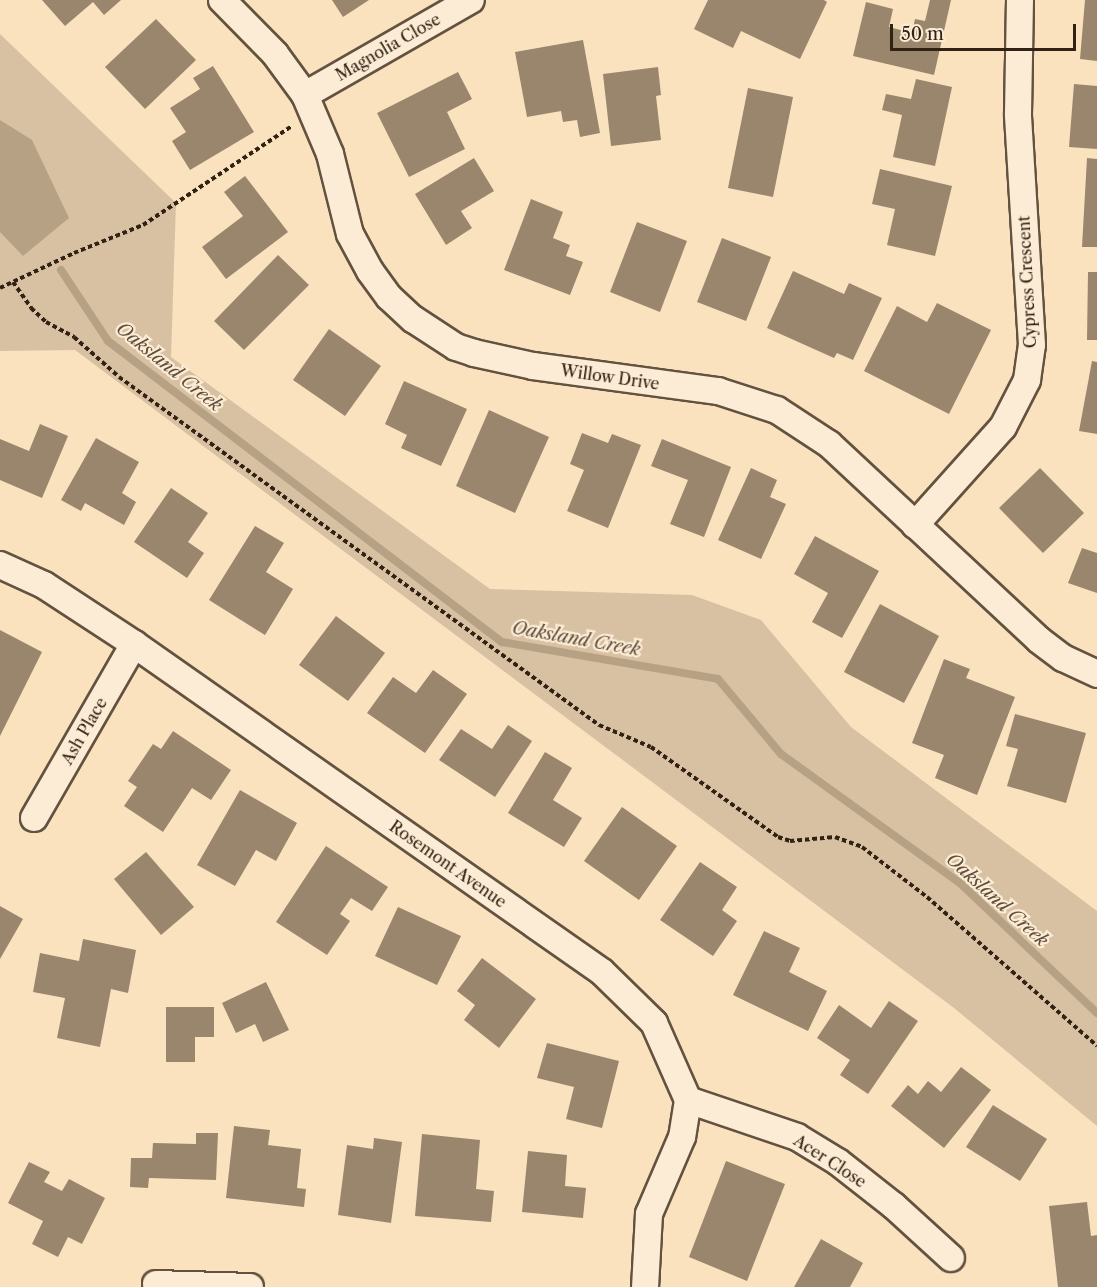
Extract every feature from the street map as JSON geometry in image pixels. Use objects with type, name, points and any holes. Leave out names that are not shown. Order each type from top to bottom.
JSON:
[{"type":"street","name":"Willow Drive","points":[[222,0],[275,54],[309,104],[330,154],[350,234],[370,271],[389,297],[405,311],[442,339],[474,353],[533,366],[718,391],[767,406],[803,425],[829,444],[1038,640],[1063,658],[1097,674]]},
{"type":"street","name":"Magnolia Close","points":[[309,104],[471,0]]},
{"type":"street","name":"Cypress Crescent","points":[[915,525],[1003,427],[1027,380],[1032,345],[1018,114],[1020,0]]},
{"type":"street","name":"Rosemont Avenue","points":[[0,565],[44,585],[134,644],[602,972],[654,1023],[688,1100]]},
{"type":"street","name":"Ash Place","points":[[34,818],[134,644]]},
{"type":"street","name":"Acer Close","points":[[688,1100],[797,1137],[838,1162],[894,1206],[951,1258]]},
{"type":"street","points":[[645,1287],[649,1214],[682,1137],[688,1100]]},
{"type":"street","points":[[156,1284],[250,1287]]},
{"type":"path","points":[[0,288],[143,225],[309,104]]},
{"type":"path","points":[[13,282],[31,308],[46,322],[74,337],[118,377],[599,725],[651,747],[778,837],[790,841],[835,837],[862,847],[927,897],[1097,1046]]},
{"type":"shaded area","points":[[0,34],[176,203],[171,357],[490,589],[692,595],[761,620],[851,727],[1097,911],[1097,1126],[954,1008],[75,350],[0,351]]},
{"type":"shaded area","points":[[0,120],[32,140],[69,218],[23,256],[0,232]]},
{"type":"building","points":[[42,0],[121,0],[104,15],[93,2],[65,26]]},
{"type":"building","points":[[332,0],[369,0],[343,17]]},
{"type":"building","points":[[708,0],[824,0],[827,2],[800,59],[741,31],[733,48],[694,29]]},
{"type":"building","points":[[930,0],[951,0],[934,75],[853,56],[866,2],[893,9],[889,27],[912,33],[915,19],[925,21]]},
{"type":"building","points":[[1085,0],[1097,0],[1097,61],[1080,59]]},
{"type":"building","points":[[156,19],[196,60],[145,109],[105,67]]},
{"type":"building","points":[[583,40],[600,133],[580,137],[577,120],[563,122],[561,111],[527,117],[515,52]]},
{"type":"building","points":[[213,66],[254,132],[190,170],[172,141],[186,132],[170,108],[200,89],[193,78]]},
{"type":"building","points":[[658,67],[661,95],[656,96],[661,140],[611,146],[603,74]]},
{"type":"building","points":[[458,72],[472,99],[447,112],[465,149],[409,177],[377,113]]},
{"type":"building","points":[[916,79],[952,87],[935,166],[893,157],[902,115],[882,110],[886,94],[911,99]]},
{"type":"building","points":[[1074,84],[1097,86],[1097,149],[1069,147]]},
{"type":"building","points":[[748,88],[793,97],[773,197],[728,188]]},
{"type":"building","points":[[474,158],[494,191],[461,211],[472,228],[446,245],[415,194]]},
{"type":"building","points":[[1087,158],[1097,159],[1097,247],[1082,247]]},
{"type":"building","points":[[880,169],[952,186],[935,256],[887,245],[895,209],[872,204]]},
{"type":"building","points":[[245,176],[288,232],[226,279],[202,247],[243,216],[224,192]]},
{"type":"building","points":[[531,199],[563,212],[553,238],[570,245],[566,256],[583,262],[570,295],[504,270]]},
{"type":"building","points":[[637,222],[687,241],[660,312],[610,292]]},
{"type":"building","points":[[722,238],[771,257],[746,321],[697,302]]},
{"type":"building","points":[[278,255],[309,285],[244,350],[214,321]]},
{"type":"building","points":[[793,271],[844,294],[849,283],[882,298],[853,360],[837,353],[834,358],[767,328]]},
{"type":"building","points":[[1088,272],[1097,272],[1097,340],[1087,340]]},
{"type":"building","points":[[937,303],[991,330],[949,414],[864,371],[897,306],[927,322]]},
{"type":"building","points":[[329,329],[381,366],[345,416],[293,380]]},
{"type":"building","points":[[1092,361],[1097,362],[1097,434],[1079,431]]},
{"type":"building","points":[[404,381],[467,409],[441,466],[401,448],[407,435],[385,424]]},
{"type":"building","points":[[489,410],[549,437],[515,513],[456,486]]},
{"type":"building","points":[[40,424],[68,436],[42,498],[0,480],[0,439],[29,451]]},
{"type":"building","points":[[582,433],[608,443],[612,434],[641,445],[608,528],[567,511],[584,470],[570,464]]},
{"type":"building","points":[[96,438],[139,462],[122,493],[136,502],[124,525],[85,503],[81,511],[61,500]]},
{"type":"building","points":[[662,439],[731,467],[704,537],[670,524],[688,480],[651,466]]},
{"type":"building","points":[[751,468],[777,480],[770,497],[786,504],[761,559],[718,540]]},
{"type":"building","points":[[1040,468],[1084,513],[1043,553],[999,508]]},
{"type":"building","points":[[171,488],[208,513],[188,542],[204,553],[187,578],[134,542]]},
{"type":"building","points":[[255,526],[284,543],[266,572],[293,589],[265,635],[209,600]]},
{"type":"building","points":[[815,536],[879,571],[842,638],[812,622],[828,593],[794,574]]},
{"type":"building","points":[[1082,548],[1097,553],[1097,593],[1068,583]]},
{"type":"building","points":[[880,604],[939,636],[904,703],[844,672]]},
{"type":"building","points":[[336,616],[385,653],[348,701],[299,665]]},
{"type":"building","points":[[0,630],[42,652],[0,736]]},
{"type":"building","points":[[944,659],[970,669],[966,678],[1015,697],[977,795],[935,778],[944,755],[912,743]]},
{"type":"building","points":[[433,670],[467,694],[425,753],[367,713],[393,677],[416,693]]},
{"type":"building","points":[[1015,714],[1086,733],[1066,803],[1007,786],[1018,749],[1006,746]]},
{"type":"building","points":[[508,725],[532,741],[495,797],[439,760],[461,729],[492,749]]},
{"type":"building","points":[[173,731],[231,770],[211,800],[192,788],[163,832],[124,806],[137,787],[128,781],[153,744],[161,749]]},
{"type":"building","points":[[545,752],[572,768],[553,800],[582,818],[564,847],[508,813]]},
{"type":"building","points":[[240,790],[297,823],[276,861],[256,850],[235,886],[197,865]]},
{"type":"building","points":[[622,807],[677,846],[639,900],[584,861]]},
{"type":"building","points":[[326,846],[388,887],[372,911],[351,898],[340,914],[350,921],[327,955],[276,922]]},
{"type":"building","points":[[146,852],[194,907],[161,935],[114,879]]},
{"type":"building","points":[[700,862],[737,887],[722,910],[737,921],[713,956],[660,920]]},
{"type":"building","points":[[0,906],[23,919],[0,959]]},
{"type":"building","points":[[398,907],[461,936],[437,985],[375,956]]},
{"type":"building","points":[[764,931],[800,948],[789,972],[827,991],[808,1031],[733,995]]},
{"type":"building","points":[[83,939],[136,950],[128,993],[111,989],[100,1047],[57,1038],[65,998],[33,992],[40,953],[79,961]]},
{"type":"building","points":[[482,958],[536,999],[499,1048],[464,1020],[475,1005],[457,991]]},
{"type":"building","points":[[266,982],[289,1030],[263,1042],[255,1024],[236,1033],[222,1003]]},
{"type":"building","points":[[889,1001],[918,1021],[868,1094],[840,1075],[850,1060],[817,1038],[839,1005],[871,1028]]},
{"type":"building","points":[[166,1007],[214,1007],[214,1037],[195,1037],[195,1062],[166,1062]]},
{"type":"building","points":[[547,1043],[619,1061],[602,1128],[566,1119],[574,1087],[537,1078]]},
{"type":"building","points":[[961,1067],[991,1090],[944,1148],[891,1106],[908,1085],[918,1094],[928,1081],[941,1092]]},
{"type":"building","points":[[993,1105],[1047,1139],[1020,1181],[966,1147]]},
{"type":"building","points":[[234,1126],[270,1130],[268,1145],[301,1149],[297,1188],[306,1189],[304,1207],[226,1198]]},
{"type":"building","points":[[196,1133],[218,1133],[216,1180],[149,1178],[148,1188],[130,1187],[131,1158],[152,1158],[153,1143],[196,1144]]},
{"type":"building","points":[[422,1134],[480,1140],[476,1189],[494,1191],[491,1222],[415,1216]]},
{"type":"building","points":[[374,1138],[402,1142],[391,1223],[338,1215],[347,1145],[373,1149]]},
{"type":"building","points":[[528,1151],[567,1155],[565,1186],[586,1188],[583,1218],[522,1212]]},
{"type":"building","points":[[726,1161],[785,1184],[747,1281],[689,1257]]},
{"type":"building","points":[[29,1162],[50,1172],[44,1182],[62,1191],[69,1179],[105,1198],[82,1244],[68,1237],[58,1257],[32,1244],[43,1221],[8,1203]]},
{"type":"building","points":[[1087,1202],[1091,1236],[1097,1235],[1097,1287],[1058,1287],[1049,1206]]},
{"type":"building","points":[[821,1239],[863,1263],[850,1287],[794,1287]]},
{"type":"waterway","name":"Oaksland Creek","points":[[61,270],[108,341],[502,642],[718,679],[781,754],[960,883],[1097,1013]]}]
